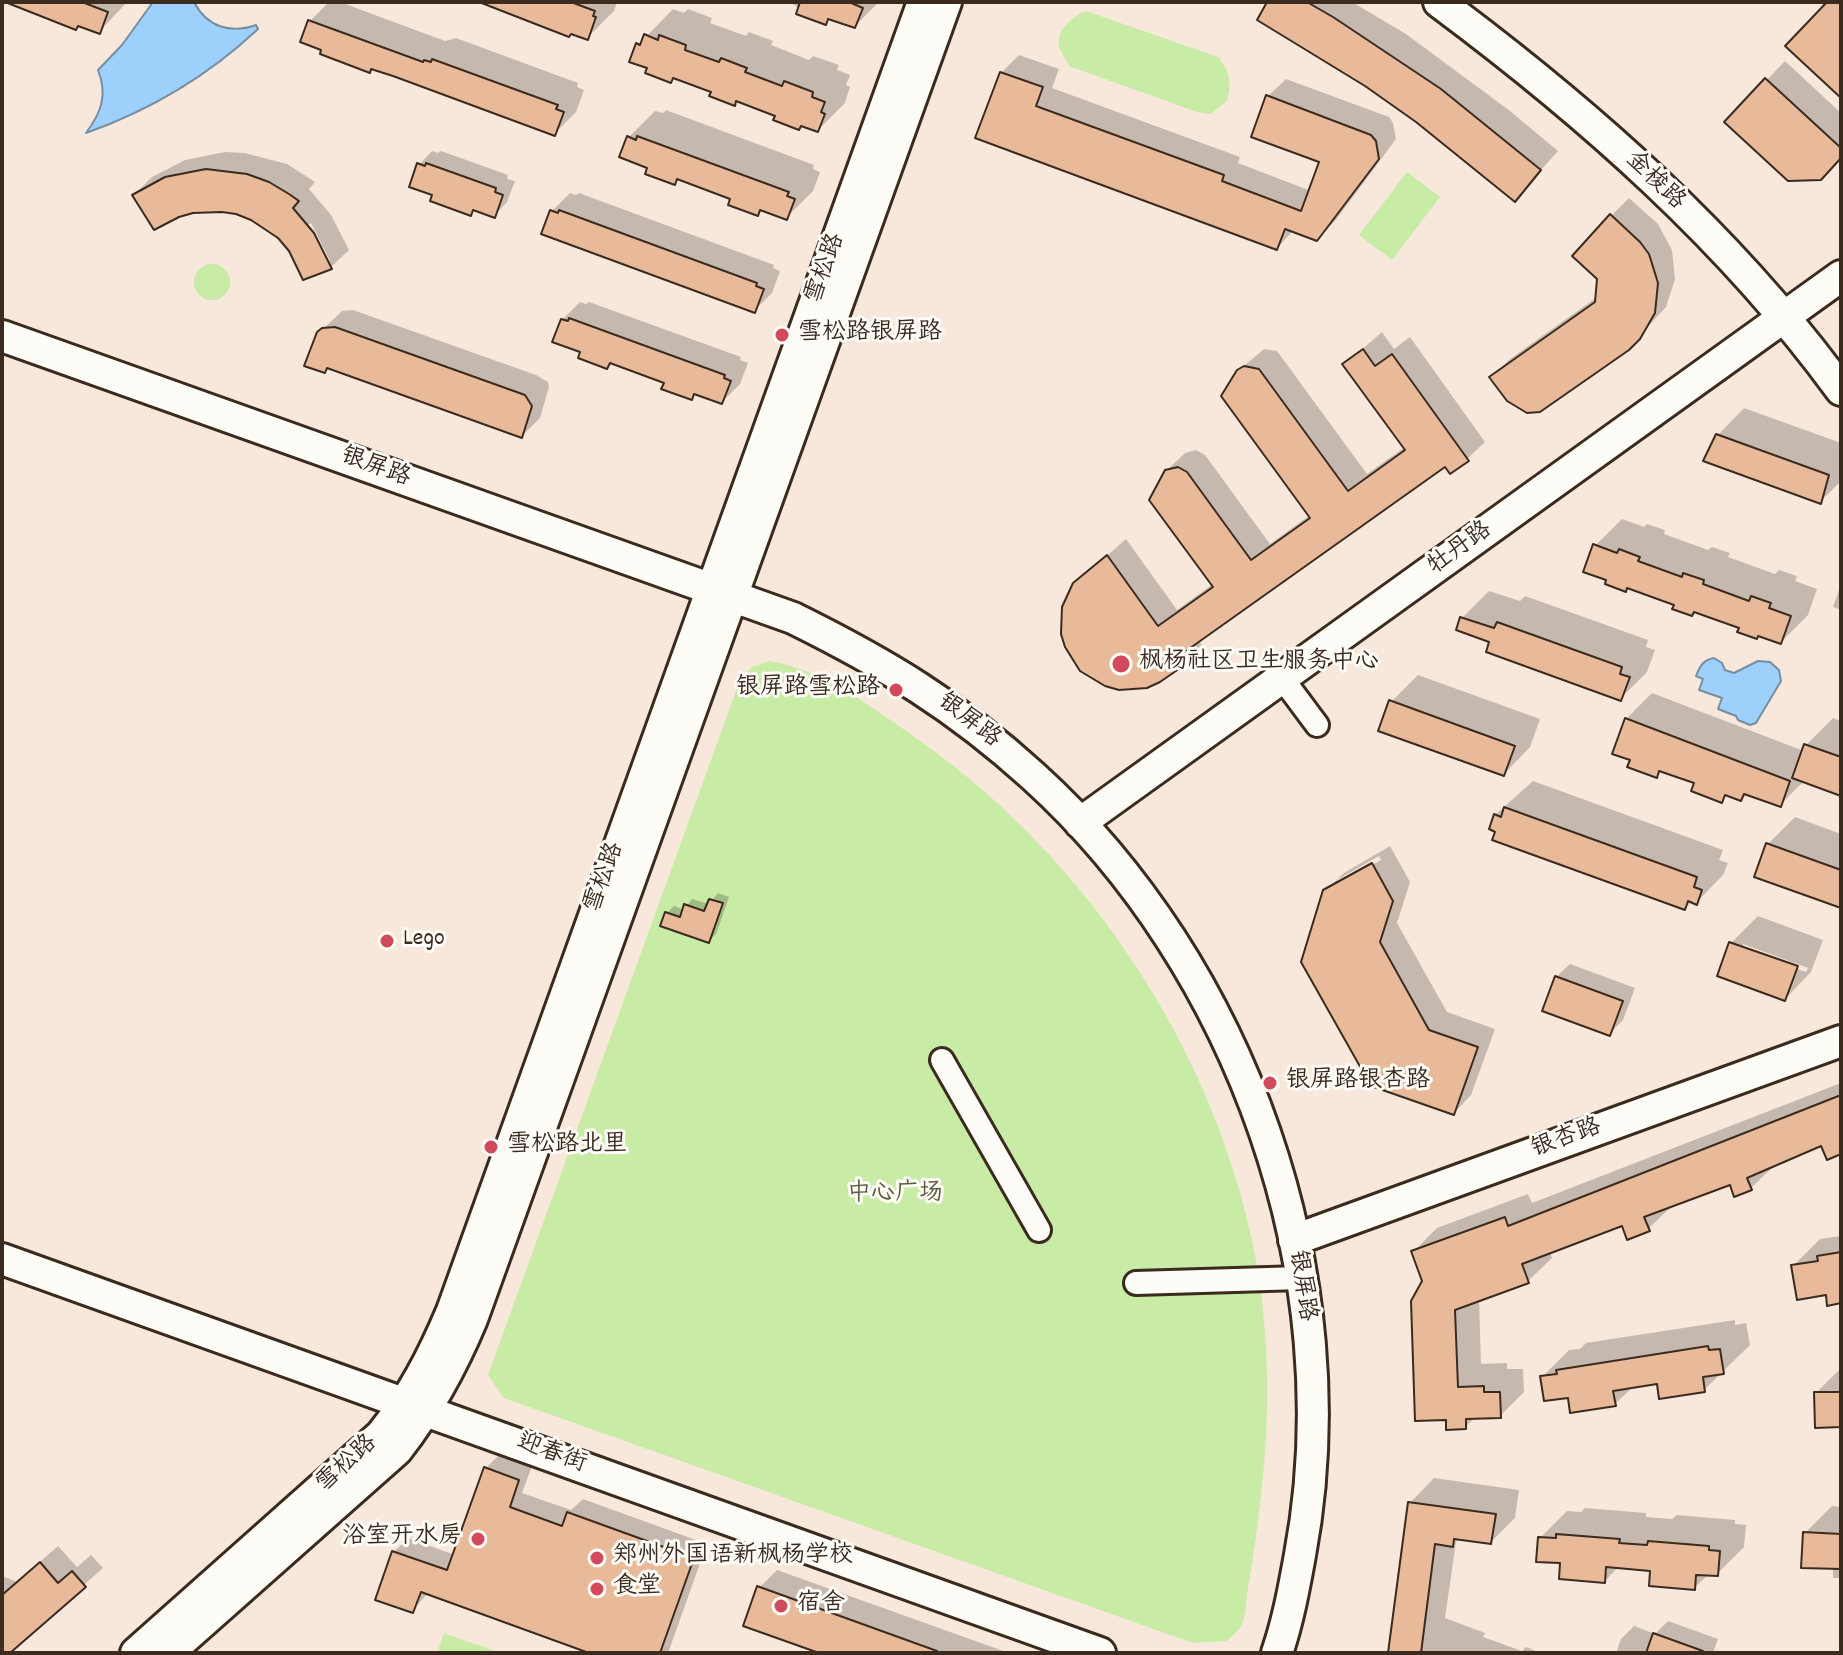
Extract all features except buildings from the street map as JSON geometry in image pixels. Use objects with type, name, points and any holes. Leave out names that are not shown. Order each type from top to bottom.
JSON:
[{"type":"street","name":"雪松路","points":[[721,593],[923,2]]},
{"type":"street","name":"雪松路","points":[[168,1653],[397,1450],[946,2]]},
{"type":"street","name":"金梭路","points":[[1439,2],[1596,126],[1722,249],[1813,351],[1841,390]]},
{"type":"street","name":"牡丹路","points":[[1080,823],[1841,276]]},
{"type":"street","name":"银屏路","points":[[2,336],[806,625],[857,649],[931,693],[1035,777],[1080,823],[1154,912],[1211,1006],[1253,1102],[1284,1197],[1301,1278],[1313,1379],[1309,1489],[1294,1590],[1277,1653]]},
{"type":"street","points":[[1282,678],[1317,725]]},
{"type":"street","name":"银杏路","points":[[1294,1240],[1841,1041]]},
{"type":"street","points":[[942,1060],[1039,1230]]},
{"type":"street","name":"迎春街","points":[[2,1259],[1100,1653]]},
{"type":"street","points":[[1136,1283],[1301,1278]]},
{"type":"street","name":"雪松路","points":[[136,1653],[416,1406]]},
{"type":"green space","points":[[1086,11],[1218,57],[1229,78],[1227,101],[1210,114],[1197,112],[1069,66],[1059,47],[1060,35],[1075,17]]},
{"type":"green space","points":[[1407,172],[1440,197],[1392,260],[1359,235]]},
{"type":"green space","points":[[212,264],[225,269],[230,282],[225,295],[212,300],[199,295],[194,282],[199,269]]},
{"type":"green space","name":"中心广场","points":[[769,661],[789,665],[831,683],[891,721],[985,793],[1040,845],[1090,902],[1134,963],[1173,1029],[1206,1097],[1233,1168],[1252,1240],[1262,1305],[1267,1372],[1264,1471],[1245,1613],[1238,1631],[1227,1641],[1193,1643],[504,1398],[488,1375],[740,680],[752,667]]},
{"type":"green space","points":[[444,1633],[500,1653],[437,1653]]},
{"type":"water","points":[[153,2],[194,2],[212,23],[237,29],[256,25],[258,29],[219,62],[178,90],[133,114],[86,133],[96,118],[103,96],[98,70],[122,45]]},
{"type":"water","points":[[1714,658],[1722,663],[1725,670],[1734,673],[1758,661],[1770,662],[1779,670],[1781,681],[1756,723],[1750,725],[1718,709],[1722,698],[1699,690],[1703,679],[1696,676],[1699,669]]},
{"type":"place","name":"雪松路银屏路","points":[[782,335]]},
{"type":"place","name":"枫杨社区卫生服务中心","points":[[1121,664]]},
{"type":"place","name":"银屏路雪松路","points":[[896,690]]},
{"type":"place","name":"Lego","points":[[387,941]]},
{"type":"place","name":"银屏路银杏路","points":[[1270,1083]]},
{"type":"place","name":"雪松路北里","points":[[491,1147]]},
{"type":"place","name":"浴室开水房","points":[[478,1539]]},
{"type":"place","name":"郑州外国语新枫杨学校","points":[[597,1558]]},
{"type":"place","name":"食堂","points":[[597,1589]]},
{"type":"place","name":"宿舍","points":[[781,1606]]}]
